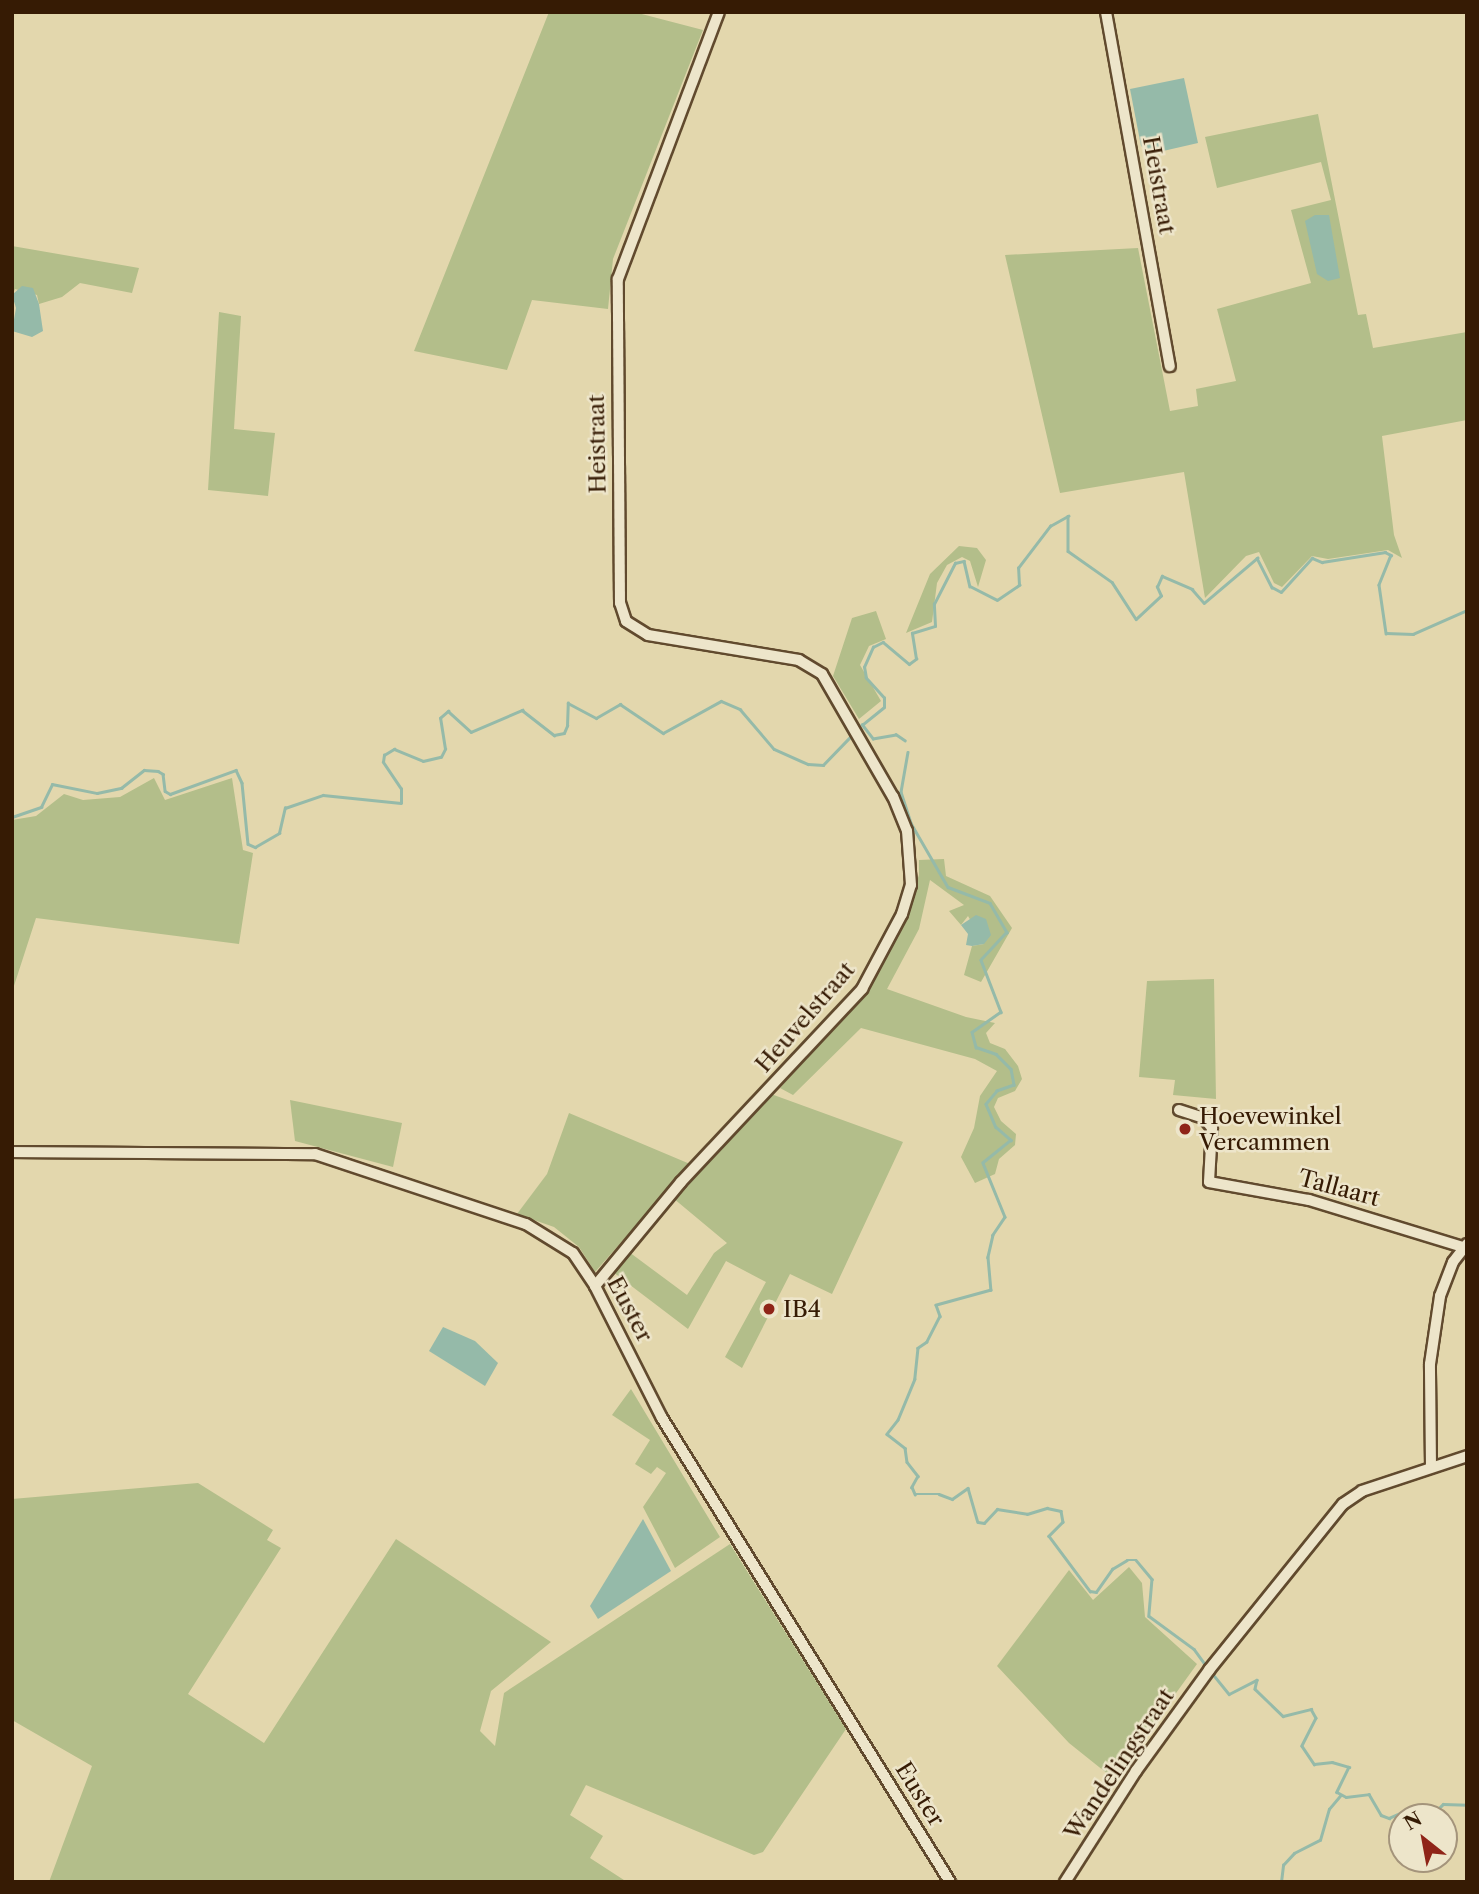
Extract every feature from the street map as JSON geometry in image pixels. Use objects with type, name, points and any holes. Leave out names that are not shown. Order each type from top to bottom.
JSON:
[{"type":"street","name":"Heistraat","points":[[719,12],[618,279],[621,603],[626,621],[649,635],[799,660],[813,667],[829,682],[858,729]]},
{"type":"street","name":"Heistraat","points":[[1106,12],[1170,366]]},
{"type":"street","name":"Heuvelstraat","points":[[595,1286],[681,1182],[862,989],[898,923],[911,885],[907,831],[858,729]]},
{"type":"street","name":"Tallaart","points":[[1179,1110],[1204,1118],[1213,1128],[1209,1182],[1309,1200],[1465,1246],[1446,1275],[1433,1344],[1427,1418],[1431,1467]]},
{"type":"street","name":"Euster","points":[[12,1152],[284,1152],[341,1159],[526,1224],[573,1253],[595,1286],[662,1418],[950,1882]]},
{"type":"street","points":[[1431,1467],[1467,1456]]},
{"type":"street","name":"Wandelingstraat","points":[[1065,1882],[1136,1771],[1209,1670],[1343,1504],[1362,1491],[1431,1467]]},
{"type":"green space","points":[[549,12],[634,12],[703,30],[613,259],[608,309],[532,300],[507,370],[414,351]]},
{"type":"green space","points":[[1318,114],[1358,315],[1366,314],[1373,348],[1467,332],[1467,420],[1382,436],[1394,535],[1402,558],[1388,550],[1328,559],[1312,556],[1282,587],[1274,583],[1259,552],[1246,556],[1205,598],[1184,472],[1060,493],[1005,255],[1138,248],[1170,411],[1198,406],[1196,389],[1236,381],[1217,309],[1311,283],[1291,210],[1331,200],[1321,162],[1217,188],[1205,137]]},
{"type":"green space","points":[[12,246],[139,268],[132,293],[80,283],[62,297],[39,304],[37,295],[15,289],[12,295]]},
{"type":"green space","points":[[219,312],[241,316],[234,429],[275,433],[268,496],[208,490]]},
{"type":"green space","points":[[959,546],[977,548],[986,560],[978,587],[970,561],[962,557],[947,565],[937,583],[932,622],[906,633],[930,574]]},
{"type":"green space","points":[[876,611],[886,639],[869,646],[860,665],[881,701],[859,719],[833,676],[852,618]]},
{"type":"green space","points":[[154,778],[165,800],[232,778],[243,850],[253,853],[239,944],[36,918],[12,992],[12,820],[36,816],[64,794],[83,800],[120,797]]},
{"type":"green space","points":[[944,859],[946,876],[990,896],[1012,928],[981,982],[964,975],[972,946],[984,944],[968,916],[961,925],[949,911],[964,905],[930,880],[919,929],[887,989],[966,1017],[995,1023],[986,1033],[990,1043],[1005,1049],[1018,1066],[1022,1079],[1015,1091],[998,1098],[994,1107],[1001,1121],[1016,1134],[1015,1145],[999,1159],[995,1174],[975,1183],[961,1157],[974,1128],[980,1096],[997,1071],[975,1059],[861,1028],[793,1095],[780,1088],[870,985],[898,935],[919,875],[919,860]]},
{"type":"green space","points":[[1214,979],[1216,1099],[1173,1095],[1175,1080],[1139,1077],[1147,981]]},
{"type":"green space","points":[[771,1094],[903,1142],[832,1294],[790,1274],[742,1368],[725,1357],[766,1282],[726,1261],[688,1329],[613,1272],[629,1252],[687,1295],[714,1253],[727,1243],[673,1198]]},
{"type":"green space","points":[[290,1100],[402,1123],[393,1167],[295,1141]]},
{"type":"green space","points":[[569,1113],[690,1164],[595,1272],[579,1247],[554,1227],[517,1214],[547,1174]]},
{"type":"green space","points":[[631,1389],[720,1537],[675,1568],[643,1507],[666,1473],[657,1467],[651,1474],[635,1464],[650,1440],[612,1415]]},
{"type":"green space","points":[[198,1483],[273,1530],[267,1540],[281,1548],[188,1694],[264,1743],[396,1539],[551,1642],[491,1691],[480,1731],[495,1746],[504,1693],[730,1544],[846,1729],[763,1852],[754,1855],[586,1785],[570,1815],[603,1836],[590,1858],[627,1882],[49,1882],[92,1766],[12,1720],[12,1499]]},
{"type":"green space","points":[[1129,1567],[1142,1583],[1145,1617],[1197,1664],[1114,1779],[1069,1743],[997,1666],[1069,1570],[1093,1600]]},
{"type":"shaded area","points":[[1184,78],[1198,143],[1150,154],[1141,146],[1130,89]]},
{"type":"shaded area","points":[[1315,215],[1329,215],[1340,278],[1328,281],[1317,274],[1305,221]]},
{"type":"shaded area","points":[[22,286],[33,288],[39,304],[43,331],[32,337],[12,331],[16,308],[12,295]]},
{"type":"shaded area","points":[[976,915],[986,919],[991,935],[984,944],[966,945],[968,934],[961,925]]},
{"type":"shaded area","points":[[443,1327],[475,1341],[498,1363],[485,1386],[429,1351]]},
{"type":"shaded area","points":[[643,1519],[671,1571],[598,1619],[590,1606]]},
{"type":"waterway","points":[[905,741],[896,735],[873,739],[862,725],[884,707],[884,698],[866,678],[864,667],[873,647],[883,642],[909,664],[916,659],[912,633],[935,626],[934,604],[955,563],[964,561],[970,586],[997,600],[1019,585],[1018,568],[1050,526],[1068,516],[1068,551],[1112,582],[1136,619],[1161,596],[1157,587],[1162,576],[1192,589],[1204,603],[1257,558],[1272,587],[1281,592],[1312,558],[1322,562],[1385,552],[1391,555],[1379,585],[1386,633],[1413,634],[1467,610]]},
{"type":"waterway","points":[[12,817],[41,807],[52,784],[97,793],[121,788],[144,770],[158,771],[163,774],[165,791],[170,794],[236,770],[242,783],[248,844],[255,847],[279,833],[285,808],[323,795],[401,803],[401,789],[383,762],[384,755],[394,749],[423,761],[441,757],[445,749],[440,718],[448,711],[471,732],[522,710],[554,735],[564,733],[568,703],[596,718],[620,704],[663,733],[721,701],[740,709],[774,749],[808,764],[823,765],[852,735]]},
{"type":"waterway","points":[[908,752],[901,792],[911,823],[948,887],[990,903],[1007,932],[981,960],[1001,1012],[972,1032],[976,1047],[996,1054],[1011,1069],[1014,1085],[997,1091],[986,1104],[996,1127],[1011,1140],[983,1163],[1005,1217],[993,1235],[988,1257],[991,1290],[936,1305],[940,1316],[927,1342],[918,1348],[915,1379],[898,1420],[887,1434],[905,1448],[907,1462],[918,1476],[912,1487],[915,1494],[939,1494],[952,1499],[968,1488],[978,1522],[984,1523],[997,1509],[1027,1514],[1047,1508],[1061,1511],[1063,1522],[1049,1536],[1090,1591],[1096,1592],[1112,1569],[1127,1560],[1136,1560],[1152,1579],[1149,1616],[1194,1649],[1208,1668]]},
{"type":"waterway","points":[[1212,1673],[1229,1694],[1257,1680],[1255,1689],[1283,1716],[1311,1709],[1316,1718],[1302,1746],[1314,1764],[1332,1762],[1349,1767],[1337,1792],[1346,1797],[1369,1794],[1381,1815],[1388,1818]]},
{"type":"waterway","points":[[1281,1882],[1283,1865],[1294,1853],[1320,1840],[1329,1809],[1340,1796]]},
{"type":"waterway","points":[[1458,1805],[1467,1805]]},
{"type":"place","name":"Hoevewinkel Vercammen","points":[[1185,1129]]},
{"type":"place","name":"IB4","points":[[769,1309]]}]
